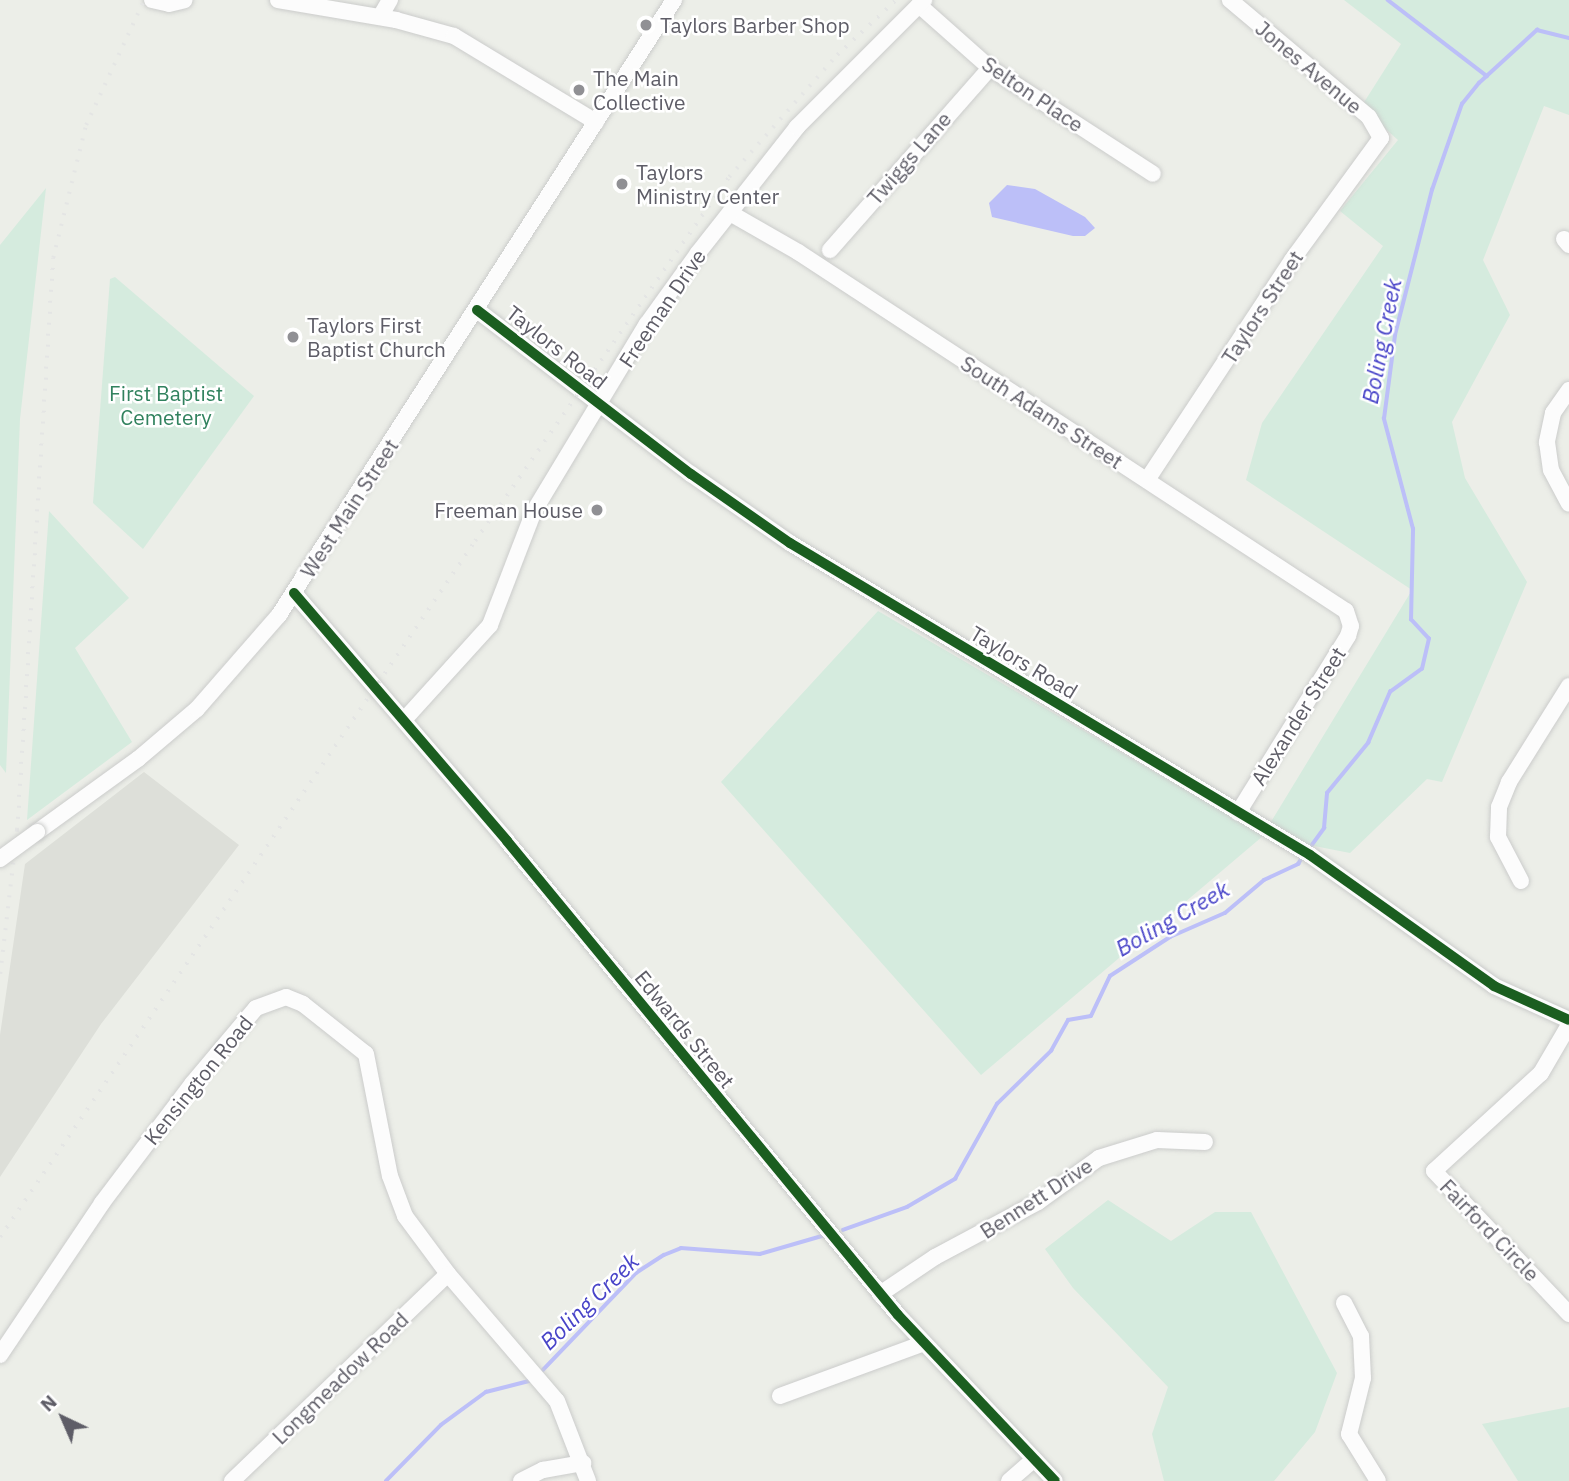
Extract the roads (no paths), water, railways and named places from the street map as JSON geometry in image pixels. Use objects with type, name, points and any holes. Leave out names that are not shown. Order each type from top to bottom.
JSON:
[{"type":"street","points":[[152,0],[170,4],[185,0]]},
{"type":"street","points":[[278,0],[380,18],[454,36],[596,122]]},
{"type":"street","points":[[380,18],[390,0]]},
{"type":"street","name":"West Main Street","points":[[0,859],[138,759],[197,709],[249,654],[295,593],[674,0]]},
{"type":"street","name":"Jones Avenue","points":[[1230,0],[1369,117],[1381,138]]},
{"type":"street","name":"Selton Place","points":[[922,3],[990,68],[1153,174]]},
{"type":"street","name":"Freeman Drive","points":[[404,720],[490,625],[534,511],[601,407],[647,324],[797,127],[922,3]]},
{"type":"street","name":"Twiggs Lane","points":[[830,250],[990,68]]},
{"type":"street","name":"Taylors Street","points":[[1147,480],[1292,260],[1381,138]]},
{"type":"street","name":"South Adams Street","points":[[730,213],[798,252],[1147,480],[1350,617]]},
{"type":"street","name":"Taylors Road","points":[[477,310],[601,407],[790,543],[1310,855],[1494,986],[1569,1020]]},
{"type":"street","points":[[1569,390],[1553,413],[1547,442],[1551,470],[1569,505]]},
{"type":"street","name":"Edwards Street","points":[[295,593],[404,720],[880,1294],[1055,1481]]},
{"type":"street","name":"Alexander Street","points":[[1238,813],[1348,636],[1350,617]]},
{"type":"street","points":[[1521,881],[1498,837],[1499,807],[1509,782],[1569,686]]},
{"type":"street","name":"Kensington Road","points":[[0,1355],[102,1203],[192,1084],[249,1014],[279,998],[303,1004],[366,1054],[396,1199],[416,1233],[448,1274],[557,1401],[588,1481]]},
{"type":"street","name":"Fairford Circle","points":[[1569,1025],[1542,1073],[1434,1171],[1569,1314]]},
{"type":"street","name":"Bennett Drive","points":[[880,1294],[935,1257],[1038,1202],[1098,1157],[1157,1140],[1205,1142]]},
{"type":"street","name":"Longmeadow Road","points":[[232,1481],[448,1274]]},
{"type":"street","points":[[1344,1303],[1361,1336],[1363,1378],[1349,1434],[1378,1481]]},
{"type":"street","points":[[780,1396],[924,1343]]},
{"type":"street","points":[[1009,1481],[1034,1460]]},
{"type":"street","points":[[521,1481],[544,1470],[583,1464]]},
{"type":"water","points":[[1007,185],[1035,189],[1085,217],[1095,228],[1085,236],[1073,236],[992,217],[989,203]]},
{"type":"waterway","points":[[1388,0],[1487,76]]},
{"type":"waterway","name":"Boling Creek","points":[[1309,849],[1324,828],[1327,793],[1368,743],[1390,692],[1422,669],[1429,639],[1411,620],[1413,529],[1384,419],[1395,335],[1432,190],[1462,104],[1479,83],[1537,30],[1569,38]]},
{"type":"waterway","name":"Boling Creek","points":[[843,1230],[907,1207],[955,1179],[997,1104],[1051,1051],[1068,1020],[1091,1016],[1110,976],[1170,937],[1225,913],[1264,880],[1298,864],[1304,855]]},
{"type":"waterway","name":"Boling Creek","points":[[543,1370],[636,1273],[664,1255],[681,1248],[760,1254],[822,1236]]},
{"type":"waterway","name":"Boling Creek","points":[[386,1481],[441,1425],[486,1392],[529,1381]]},
{"type":"railway","points":[[0,974],[17,830],[53,258],[86,125],[144,0]]},
{"type":"railway","points":[[0,1237],[475,541],[729,177],[837,55],[896,0]]},
{"type":"place","name":"Taylors Barber Shop","points":[[646,25]]},
{"type":"place","name":"The Main Collective","points":[[579,90]]},
{"type":"place","name":"Taylors Ministry Center","points":[[622,184]]},
{"type":"place","name":"Taylors First Baptist Church","points":[[293,337]]},
{"type":"place","name":"Freeman House","points":[[597,510]]},
{"type":"park label","name":"First Baptist Cemetery","points":[[166,405]]}]
